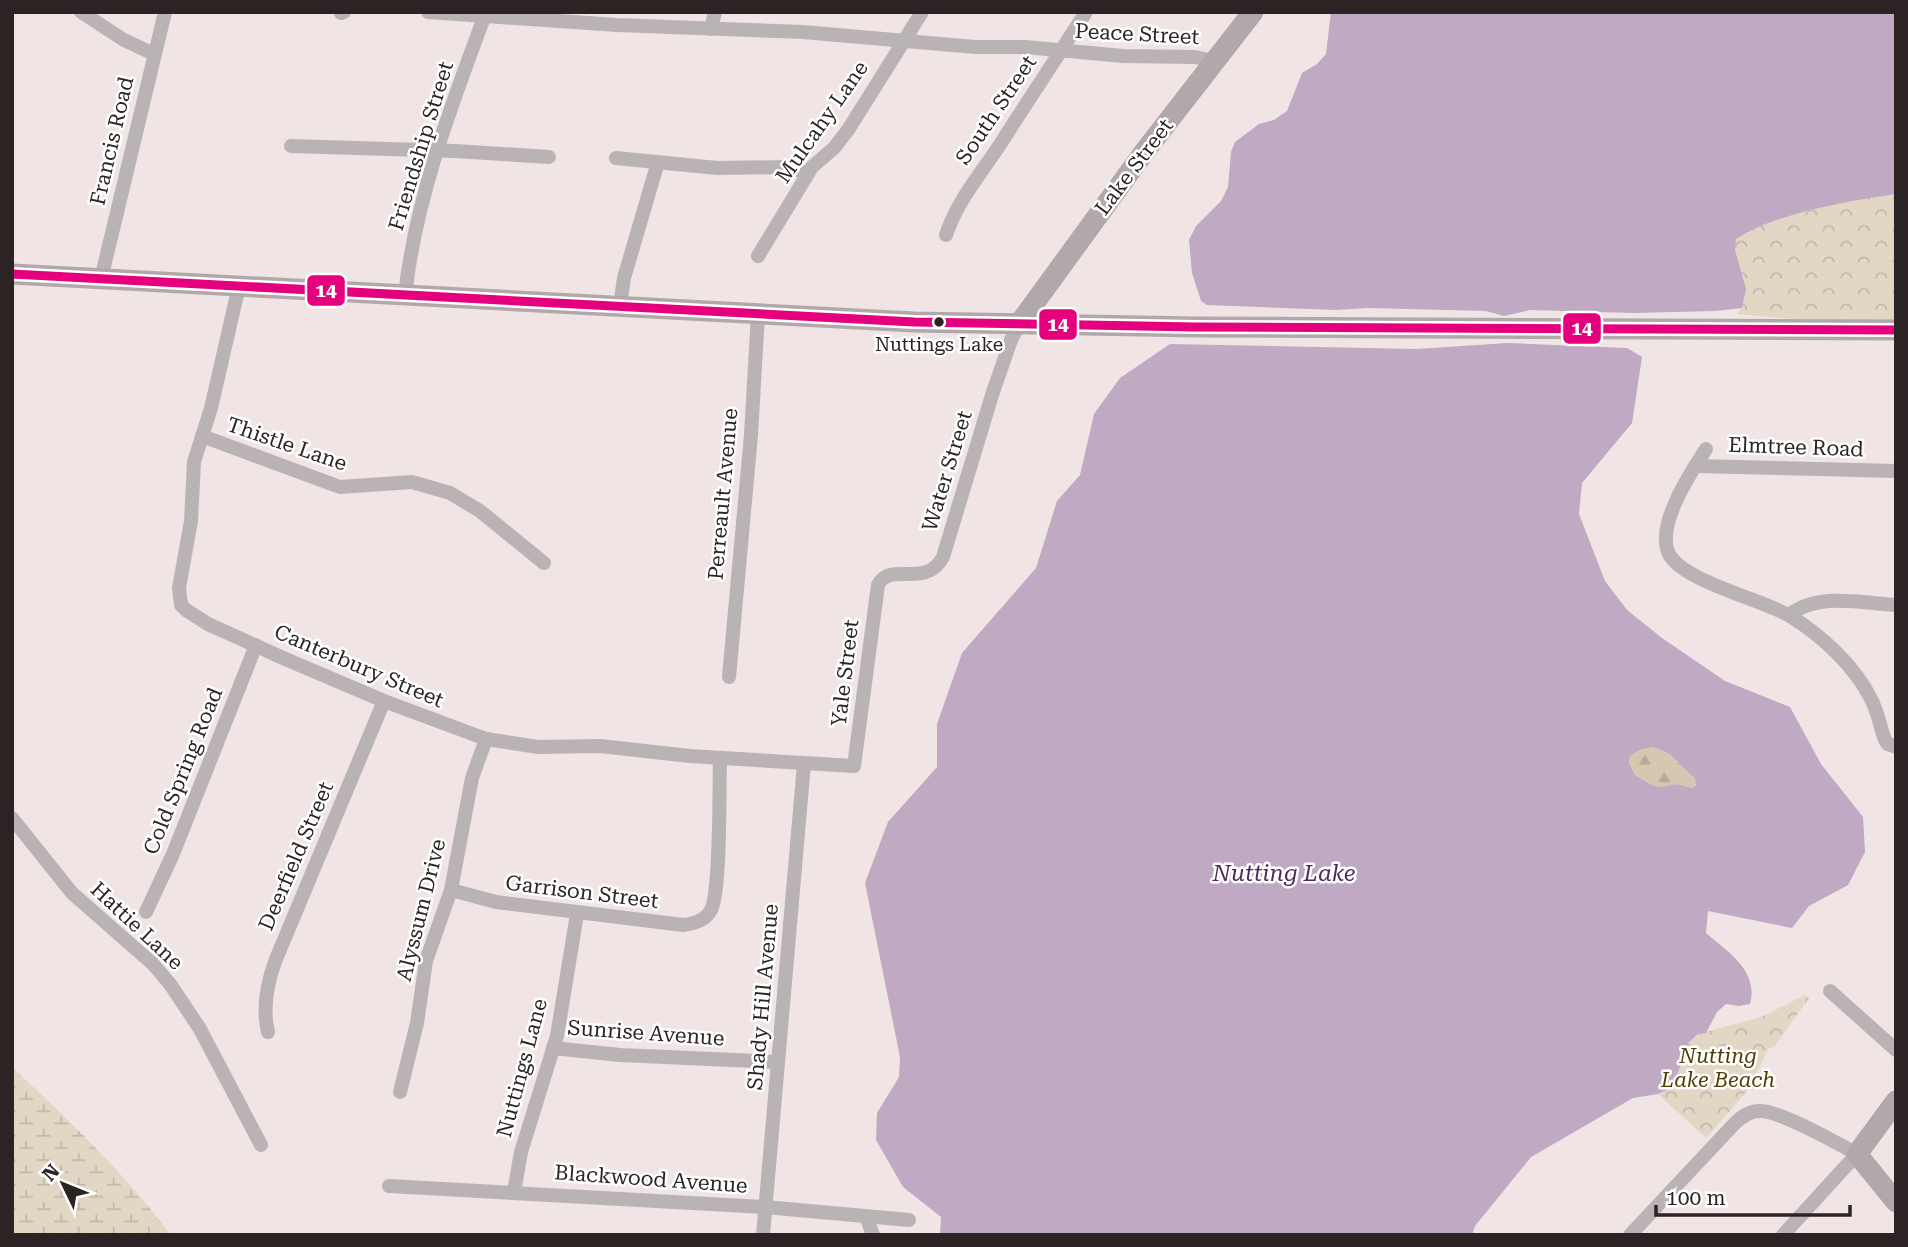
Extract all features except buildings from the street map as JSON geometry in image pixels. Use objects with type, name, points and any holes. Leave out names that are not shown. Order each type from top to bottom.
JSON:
[{"type":"main road","name":"Lake Street","points":[[1019,324],[1138,160],[1253,12]]},
{"type":"main road","points":[[12,274],[914,322],[1896,330]]},
{"type":"main road","points":[[1896,1101],[1857,1154],[1896,1202]]},
{"type":"street","points":[[81,12],[124,40],[154,54]]},
{"type":"street","name":"Francis Road","points":[[101,279],[165,12]]},
{"type":"street","name":"Peace Street","points":[[428,12],[803,32],[975,47],[1025,47],[1123,57],[1195,57],[1214,61]]},
{"type":"street","points":[[711,29],[715,12]]},
{"type":"street","name":"Mulcahy Lane","points":[[758,256],[807,174],[848,130],[922,12]]},
{"type":"street","name":"South Street","points":[[946,234],[957,206],[1086,12]]},
{"type":"street","name":"Friendship Street","points":[[405,295],[416,230],[436,151],[486,14]]},
{"type":"street","points":[[291,146],[549,157]]},
{"type":"street","points":[[616,159],[717,168],[791,167],[807,174]]},
{"type":"street","points":[[621,306],[624,278],[658,162]]},
{"type":"street","name":"Canterbury Street","points":[[239,286],[193,475],[191,521],[179,597],[181,604],[195,617],[384,701],[486,739],[529,746],[600,746],[720,758],[855,766]]},
{"type":"street","name":"Perreault Avenue","points":[[729,677],[751,435],[758,314]]},
{"type":"street","name":"Water Street","points":[[878,585],[891,574],[927,573],[943,558],[992,396],[1019,324]]},
{"type":"street","name":"Thistle Lane","points":[[202,436],[340,487],[412,482],[450,493],[480,511],[544,563]]},
{"type":"street","points":[[1706,449],[1674,503],[1666,541],[1671,556],[1677,564],[1697,576],[1788,615],[1832,650],[1855,674],[1875,708],[1885,740],[1896,747]]},
{"type":"street","name":"Elmtree Road","points":[[1695,466],[1896,471]]},
{"type":"street","name":"Yale Street","points":[[855,766],[878,585]]},
{"type":"street","points":[[1788,615],[1803,606],[1821,601],[1896,606]]},
{"type":"street","name":"Cold Spring Road","points":[[146,912],[173,854],[256,645]]},
{"type":"street","name":"Deerfield Street","points":[[268,1032],[264,1015],[271,972],[384,701]]},
{"type":"street","name":"Alyssum Drive","points":[[400,1092],[417,1023],[426,961],[451,890],[472,778],[486,739]]},
{"type":"street","name":"Garrison Street","points":[[451,890],[496,902],[577,914],[683,925],[700,921],[713,905],[720,758]]},
{"type":"street","name":"Shady Hill Avenue","points":[[763,1235],[804,764]]},
{"type":"street","name":"Hattie Lane","points":[[12,818],[72,893],[153,964],[170,984],[201,1028],[261,1145]]},
{"type":"street","name":"Nuttings Lane","points":[[514,1192],[521,1152],[560,1025],[577,914]]},
{"type":"street","points":[[1830,991],[1896,1050]]},
{"type":"street","name":"Sunrise Avenue","points":[[553,1048],[620,1055],[778,1062]]},
{"type":"street","points":[[1630,1235],[1736,1122],[1753,1111],[1769,1111],[1825,1136],[1857,1154],[1783,1235]]},
{"type":"street","name":"Blackwood Avenue","points":[[390,1186],[765,1208],[909,1220]]},
{"type":"street","points":[[866,1216],[873,1235]]},
{"type":"green space","points":[[1896,194],[1896,321],[1792,319],[1737,314],[1742,307],[1735,239],[1772,221],[1792,215],[1834,204]]},
{"type":"green space","points":[[1651,747],[1671,755],[1695,778],[1696,784],[1692,788],[1677,784],[1659,787],[1635,775],[1629,763],[1630,756]]},
{"type":"green space","name":"Nutting Lake Beach","points":[[1805,995],[1809,998],[1774,1047],[1769,1048],[1748,1090],[1706,1138],[1658,1094],[1667,1090],[1689,1042],[1698,1034],[1761,1017]]},
{"type":"green space","points":[[12,1067],[95,1148],[171,1235],[12,1235]]},
{"type":"water","points":[[1331,12],[1896,12],[1896,194],[1792,215],[1736,239],[1735,250],[1746,289],[1742,308],[1634,313],[1530,310],[1504,316],[1486,311],[1368,308],[1336,310],[1207,305],[1201,301],[1192,273],[1189,240],[1196,226],[1221,201],[1228,187],[1231,152],[1235,142],[1259,124],[1274,120],[1287,111],[1302,73],[1317,64],[1326,54]]},
{"type":"water","name":"Nutting Lake","points":[[1508,343],[1627,348],[1642,357],[1632,423],[1582,483],[1579,514],[1605,581],[1627,610],[1662,638],[1725,681],[1790,707],[1821,764],[1863,817],[1865,852],[1848,885],[1809,906],[1792,928],[1708,911],[1706,933],[1732,955],[1746,972],[1752,992],[1750,1004],[1726,1004],[1717,1012],[1706,1033],[1698,1034],[1689,1042],[1677,1075],[1667,1090],[1633,1098],[1531,1157],[1475,1226],[1472,1235],[940,1235],[941,1217],[903,1187],[876,1140],[877,1113],[899,1077],[900,1057],[865,883],[888,822],[937,767],[937,724],[962,653],[1036,568],[1057,501],[1080,475],[1094,414],[1120,378],[1170,344],[1416,349]],"holes":[[[1651,747],[1671,755],[1695,778],[1696,785],[1692,788],[1677,784],[1659,787],[1635,775],[1629,763],[1630,756]]]},
{"type":"transit line","name":"14","points":[[12,274],[914,322],[1196,327],[1896,330]]},
{"type":"place","name":"Nuttings Lake","points":[[939,322]]}]
